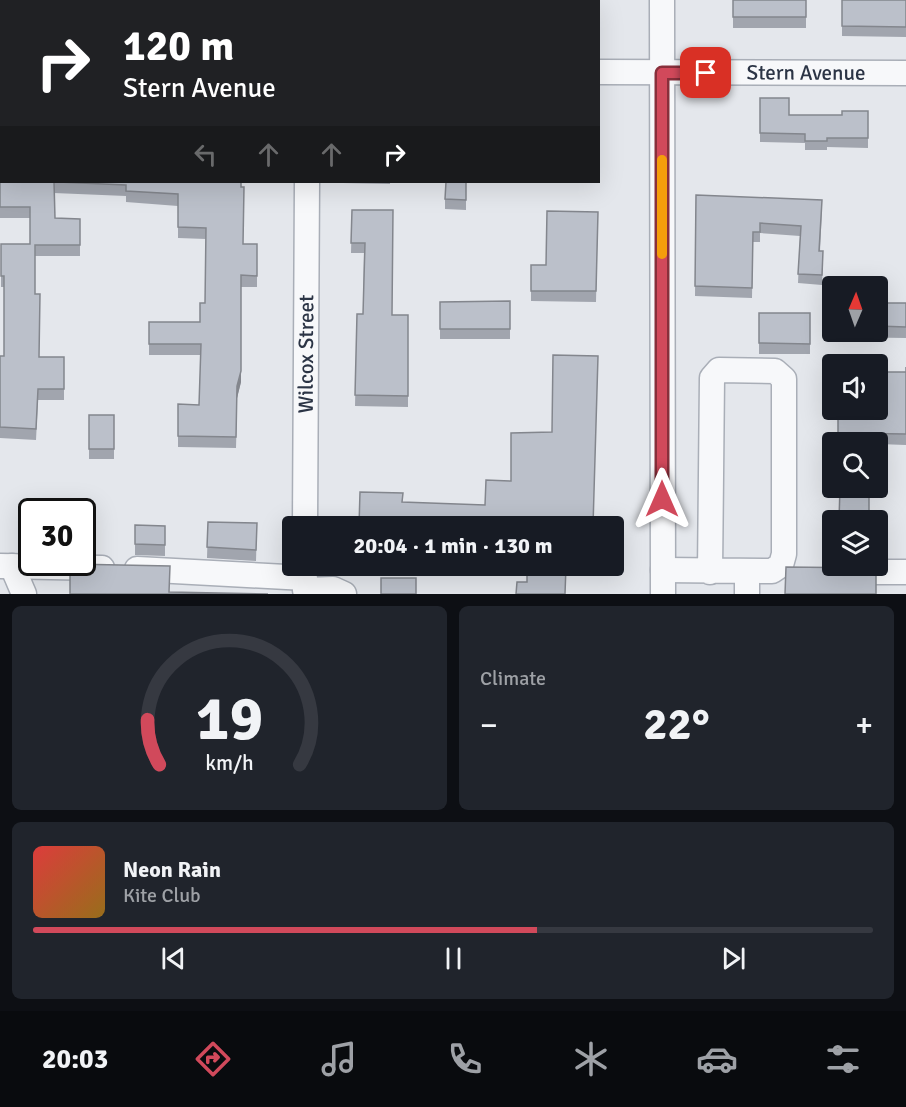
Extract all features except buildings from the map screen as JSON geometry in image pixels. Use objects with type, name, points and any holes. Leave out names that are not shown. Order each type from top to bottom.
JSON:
[{"type":"street","points":[[662,0],[663,594]]},
{"type":"street","name":"Stern Avenue","points":[[600,72],[906,73]]},
{"type":"street","name":"Wilcox Street","points":[[305,516],[307,183]]},
{"type":"street","points":[[663,570],[710,572],[747,583],[781,565],[784,554],[784,379],[775,371],[719,370],[712,378],[710,572]]},
{"type":"street","points":[[6,566],[172,570],[305,582],[344,594]]},
{"type":"street","points":[[6,566],[24,594]]},
{"type":"street","points":[[772,571],[906,572]]},
{"type":"slow traffic","points":[[662,160],[662,254]]},
{"type":"route","points":[[662,499],[662,73],[706,73]]}]
